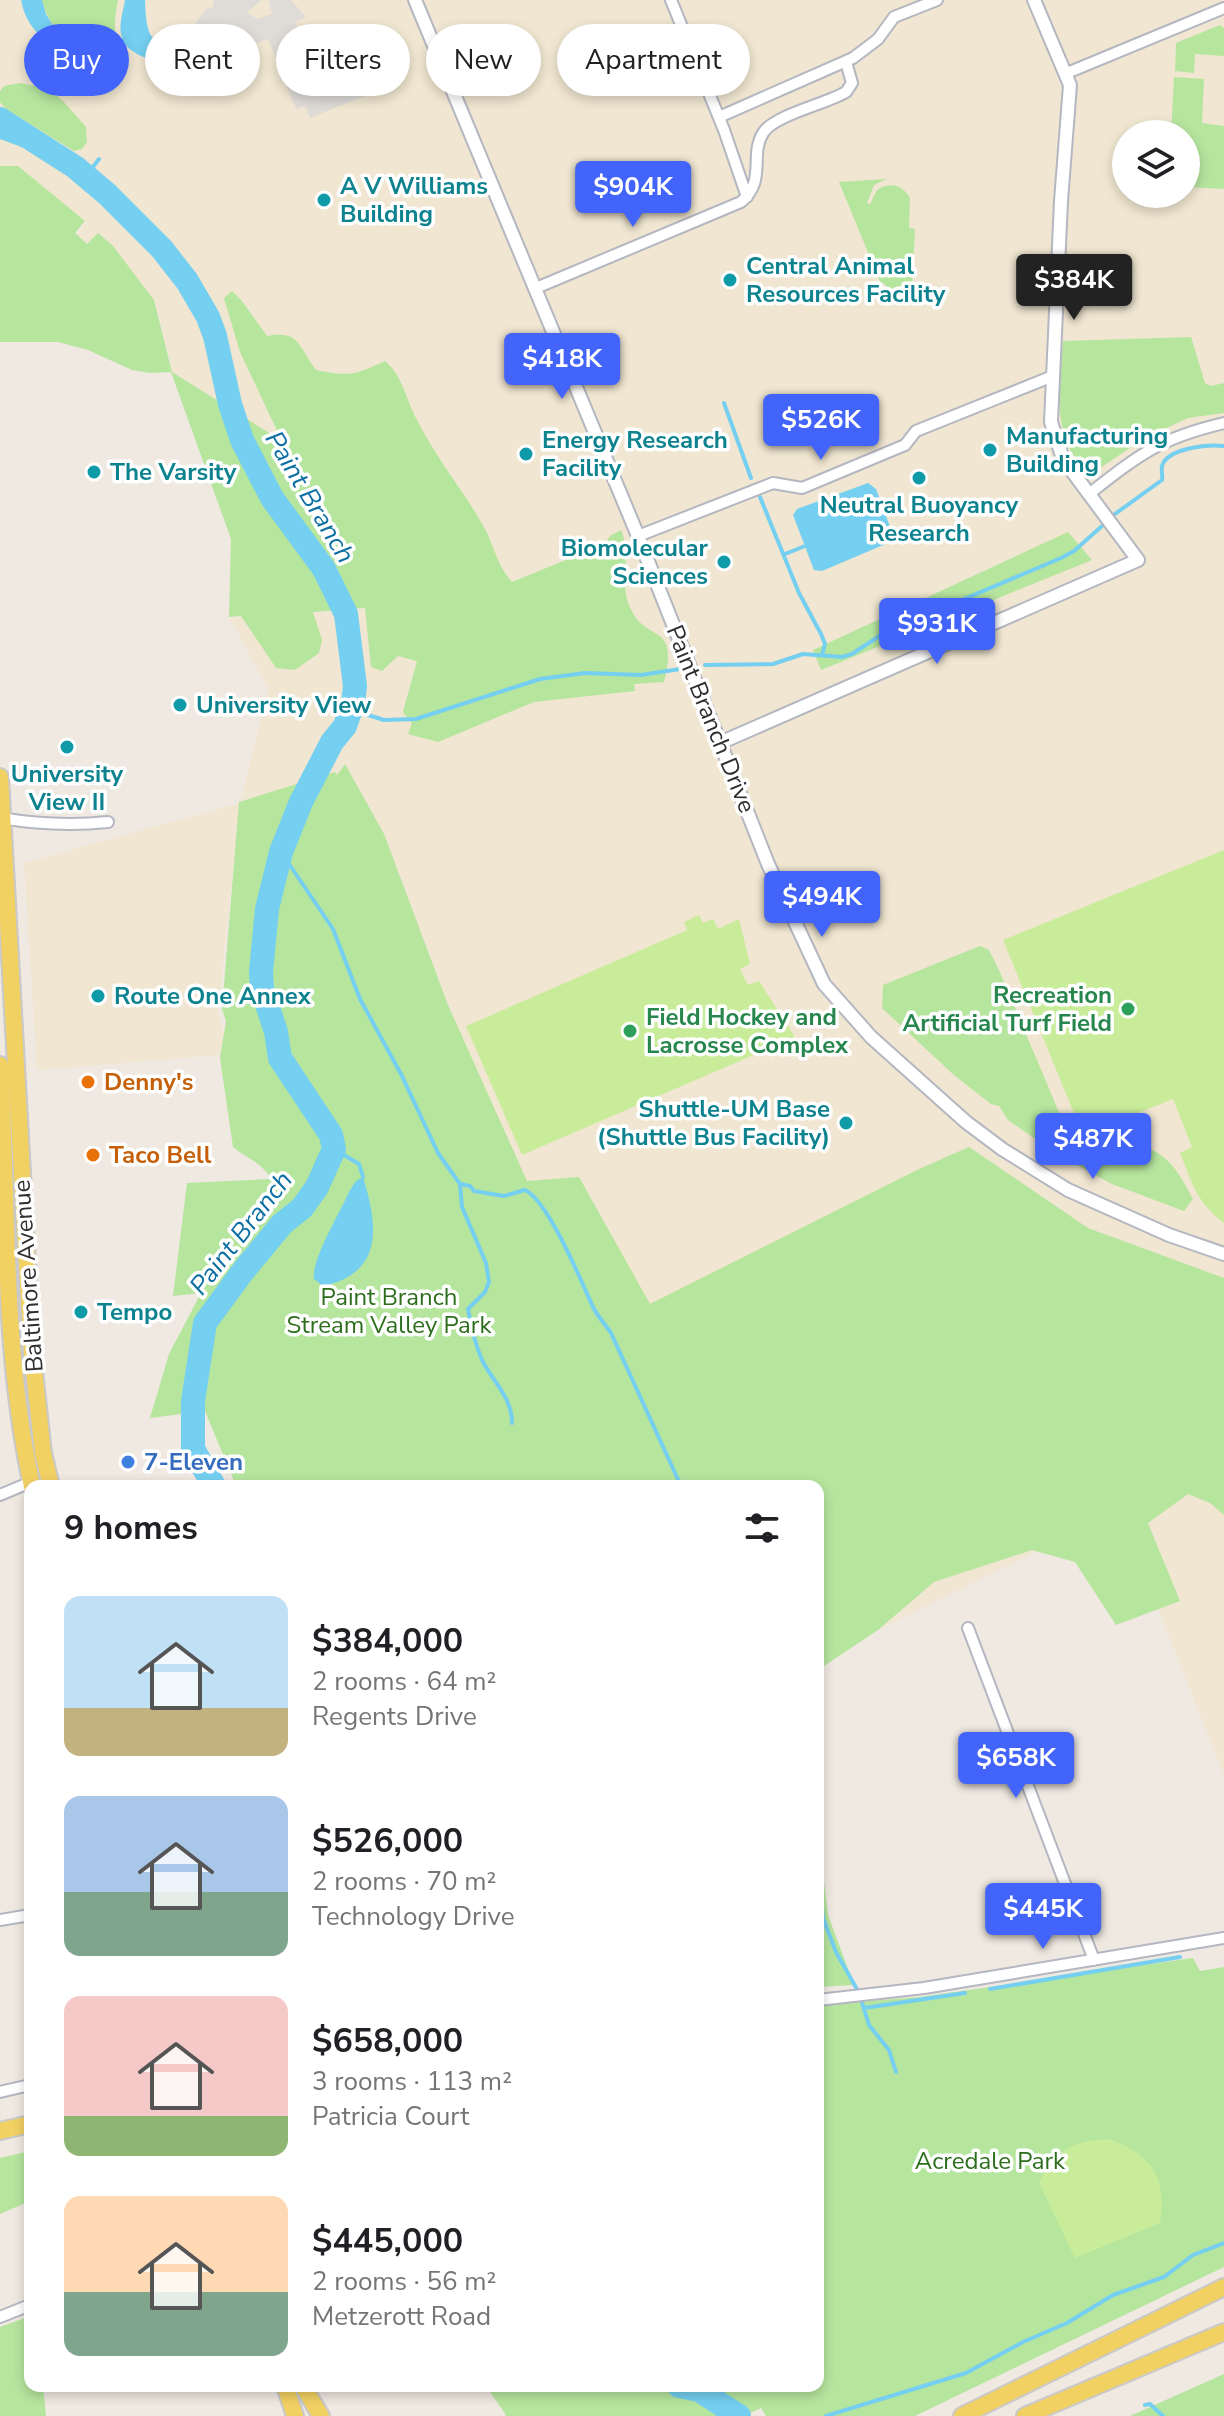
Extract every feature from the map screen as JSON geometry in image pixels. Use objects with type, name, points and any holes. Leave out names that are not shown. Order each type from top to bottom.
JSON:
[{"type":"main road","name":"Baltimore Avenue","points":[[0,777],[32,1353],[41,1438],[50,1480]]},
{"type":"main road","name":"Baltimore Avenue","points":[[0,1065],[4,1262],[31,1480]]},
{"type":"main road","points":[[2,2132],[24,2126]]},
{"type":"main road","points":[[962,2416],[1224,2287]]},
{"type":"main road","points":[[1025,2416],[1224,2332]]},
{"type":"main road","points":[[287,2392],[295,2416]]},
{"type":"main road","points":[[305,2392],[311,2416]]},
{"type":"main road","points":[[307,2392],[321,2416]]},
{"type":"street","name":"Paint Branch Drive","points":[[415,0],[638,536],[768,864],[824,984],[871,1037],[966,1122],[1031,1168],[1097,1203],[1169,1235],[1224,1254]]},
{"type":"street","points":[[671,0],[719,117],[747,197]]},
{"type":"street","points":[[719,117],[846,62],[878,39],[894,17],[937,0]]},
{"type":"street","points":[[722,742],[1138,560],[1058,450],[1051,422],[1061,201],[1070,85],[1034,0]]},
{"type":"street","points":[[1067,73],[1224,8]]},
{"type":"street","points":[[536,288],[735,205],[747,197],[756,181],[759,146],[764,131],[775,123],[846,92],[852,83],[846,62]]},
{"type":"street","points":[[638,536],[773,483],[802,488],[901,447],[916,431],[1053,376]]},
{"type":"street","points":[[1089,494],[1158,443],[1184,432],[1224,423]]},
{"type":"street","points":[[1,818],[36,824],[108,822]]},
{"type":"street","points":[[0,1495],[24,1487]]},
{"type":"street","points":[[968,1628],[1094,1960]]},
{"type":"street","points":[[0,1920],[24,1916]]},
{"type":"street","points":[[824,2000],[867,1996],[1224,1938]]},
{"type":"street","points":[[0,2092],[24,2086]]},
{"type":"street","points":[[0,2317],[24,2307]]},
{"type":"shaded area","points":[[0,0],[1224,0],[1224,1775],[1119,1510],[824,1657],[824,1480],[663,1480],[336,774],[240,803],[268,688],[230,618],[532,599],[173,373],[155,302],[114,248],[89,246],[76,235],[86,222],[68,207],[0,168]]},
{"type":"shaded area","points":[[214,0],[261,0],[247,13],[258,19],[272,14],[269,0],[291,0],[306,17],[296,24],[276,24],[276,59],[268,39],[260,42],[260,24],[195,24],[206,9],[213,7]]},
{"type":"shaded area","points":[[291,96],[364,96],[310,118],[305,106],[296,109]]},
{"type":"shaded area","points":[[240,803],[218,1012],[230,1054],[37,1070],[24,863]]},
{"type":"green space","points":[[42,0],[118,0],[115,24],[52,24]]},
{"type":"green space","points":[[1220,25],[1224,28],[1224,56],[1195,54],[1194,73],[1175,71],[1176,43]]},
{"type":"green space","points":[[1174,77],[1204,79],[1202,123],[1224,126],[1224,189],[1200,188],[1200,120],[1172,120]]},
{"type":"green space","points":[[24,84],[24,96],[57,96],[86,127],[87,142],[82,149],[74,151],[6,109],[0,102],[0,91],[4,86]]},
{"type":"green space","points":[[0,166],[18,166],[85,221],[75,233],[87,244],[98,233],[113,246],[154,300],[172,372],[282,441],[240,352],[224,298],[232,291],[267,336],[286,335],[292,338],[316,370],[352,373],[385,361],[396,374],[424,434],[484,527],[499,562],[512,582],[605,544],[610,536],[621,530],[625,549],[626,596],[636,617],[664,641],[668,649],[664,682],[634,684],[635,691],[534,702],[438,742],[408,734],[412,723],[403,712],[417,661],[398,656],[382,671],[371,667],[365,608],[313,612],[322,640],[319,653],[295,670],[276,668],[241,616],[229,617],[231,539],[171,372],[132,370],[88,350],[58,342],[0,342]]},
{"type":"green space","points":[[887,179],[874,185],[867,203],[870,204],[877,190],[891,185],[899,187],[910,198],[909,228],[915,229],[912,291],[906,293],[903,285],[888,292],[884,283],[881,284],[839,182]]},
{"type":"green space","points":[[1191,337],[1205,383],[1211,386],[1224,383],[1224,413],[1188,418],[1145,438],[1091,474],[1086,471],[1070,448],[1061,419],[1063,341]]},
{"type":"green space","points":[[1068,532],[1092,560],[821,670],[813,650]]},
{"type":"green space","name":"Paint Branch Stream Valley Park","points":[[345,764],[384,834],[448,1005],[527,1181],[579,1177],[650,1304],[969,1147],[1088,1228],[1224,1278],[1224,1515],[1210,1503],[1188,1494],[1148,1523],[1180,1601],[1116,1625],[1075,1562],[1032,1550],[934,1582],[878,1630],[824,1666],[824,1480],[234,1480],[205,1411],[150,1418],[169,1354],[201,1293],[173,1296],[187,1183],[271,1179],[259,1165],[233,1147],[220,1058],[226,1021],[222,1009],[239,802],[335,772],[337,775]]},
{"type":"green space","name":"Recreation Artificial Turf Field","points":[[1224,850],[1224,1223],[1201,1200],[1188,1174],[1180,1153],[1192,1147],[1173,1099],[1083,1135],[1003,940]]},
{"type":"green space","name":"Field Hockey and Lacrosse Complex","points":[[699,915],[703,923],[713,919],[718,929],[739,919],[750,964],[740,969],[748,985],[759,981],[795,1037],[522,1155],[466,1026],[687,930],[684,922]]},
{"type":"green space","points":[[980,946],[989,950],[999,970],[1069,1136],[1050,1149],[1008,1120],[999,1106],[991,1104],[955,1076],[882,1008],[883,985]]},
{"type":"green space","points":[[1110,1137],[1152,1150],[1170,1163],[1193,1199],[1184,1211],[1112,1184],[1075,1164],[1087,1147]]},
{"type":"green space","points":[[824,1882],[828,1915],[854,1985],[824,1987]]},
{"type":"green space","name":"Acredale Park","points":[[1193,1958],[1200,1971],[1224,1967],[1224,2267],[915,2416],[766,2416],[761,2408],[744,2416],[504,2416],[490,2392],[824,2392],[824,2005],[919,1997]]},
{"type":"green space","points":[[1109,2139],[1136,2152],[1153,2169],[1161,2193],[1160,2223],[1075,2258],[1039,2183],[1052,2162],[1066,2149],[1085,2142]]},
{"type":"green space","points":[[24,2152],[24,2204],[0,2214],[0,2158]]},
{"type":"green space","points":[[24,2318],[24,2392],[44,2392],[46,2416],[0,2416],[0,2327]]},
{"type":"green space","points":[[1224,2374],[1224,2416],[1130,2416]]},
{"type":"water","points":[[21,0],[42,0],[52,24],[30,24]]},
{"type":"water","points":[[125,0],[145,0],[145,57],[129,48],[129,24],[121,24]]},
{"type":"water","points":[[0,110],[75,167],[0,139]]},
{"type":"water","points":[[868,483],[876,489],[895,540],[822,571],[814,570],[793,515],[797,509]]},
{"type":"water","points":[[363,1177],[372,1213],[372,1245],[357,1270],[343,1280],[323,1286],[314,1279],[317,1260],[350,1190]]},
{"type":"waterway","name":"Paint Branch","points":[[0,119],[75,167],[107,194],[162,249],[187,281],[215,336],[230,404],[242,440],[272,498],[324,569],[346,614],[355,686],[353,703],[345,726],[332,742],[301,802],[281,852],[267,909],[261,972],[262,989],[276,1032],[280,1058],[331,1135],[334,1149],[317,1187],[302,1208],[282,1224],[205,1323],[193,1401],[193,1449],[211,1480]]},
{"type":"waterway","points":[[86,176],[99,159]]},
{"type":"waterway","points":[[724,403],[751,478]]},
{"type":"waterway","points":[[1115,514],[1162,480],[1162,466],[1172,455],[1199,447],[1224,446]]},
{"type":"waterway","points":[[760,497],[799,593],[825,644],[822,655]]},
{"type":"waterway","points":[[705,665],[773,664],[803,654],[842,657],[852,654],[884,633],[1061,558],[1074,551],[1102,526]]},
{"type":"waterway","points":[[785,554],[805,546]]},
{"type":"waterway","points":[[352,710],[384,720],[416,719],[540,679],[585,673],[641,675],[680,669]]},
{"type":"waterway","points":[[281,852],[333,929],[360,999],[401,1074],[438,1153],[460,1184],[462,1207],[486,1263],[489,1282],[485,1292],[468,1309],[470,1322],[482,1360],[509,1405],[512,1423]]},
{"type":"waterway","points":[[334,1149],[359,1164],[363,1177]]},
{"type":"waterway","points":[[461,1184],[470,1186],[474,1191],[504,1196],[525,1190],[544,1210],[564,1243],[595,1311],[611,1333],[678,1480]]},
{"type":"waterway","points":[[824,1921],[836,1952],[859,1993],[869,2025],[889,2050],[896,2072]]},
{"type":"waterway","points":[[990,1989],[1180,1957]]},
{"type":"waterway","points":[[864,2008],[965,1993]]},
{"type":"waterway","points":[[826,2416],[966,2373],[1023,2342],[1067,2323],[1113,2295],[1164,2277],[1193,2255],[1224,2243]]},
{"type":"waterway","name":"Paint Branch","points":[[702,2392],[739,2416]]},
{"type":"waterway","points":[[1145,2405],[1150,2404],[1163,2416]]},
{"type":"place","name":"A V Williams Building","points":[[324,200]]},
{"type":"place","name":"Central Animal Resources Facility","points":[[730,280]]},
{"type":"place","name":"Manufacturing Building","points":[[990,450]]},
{"type":"place","name":"Energy Research Facility","points":[[526,454]]},
{"type":"place","name":"The Varsity","points":[[94,472]]},
{"type":"place","name":"Neutral Buoyancy Research","points":[[919,478]]},
{"type":"place","name":"Biomolecular Sciences","points":[[724,562]]},
{"type":"place","name":"University View","points":[[180,705]]},
{"type":"place","name":"University View II","points":[[67,747]]},
{"type":"place","name":"Route One Annex","points":[[98,996]]},
{"type":"place","name":"Recreation Artificial Turf Field","points":[[1128,1009]]},
{"type":"place","name":"Field Hockey and Lacrosse Complex","points":[[630,1031]]},
{"type":"place","name":"Denny's","points":[[88,1082]]},
{"type":"place","name":"Shuttle-UM Base (Shuttle Bus Facility)","points":[[846,1123]]},
{"type":"place","name":"Taco Bell","points":[[93,1155]]},
{"type":"place","name":"Tempo","points":[[81,1312]]},
{"type":"place","name":"7-Eleven","points":[[128,1462]]}]
